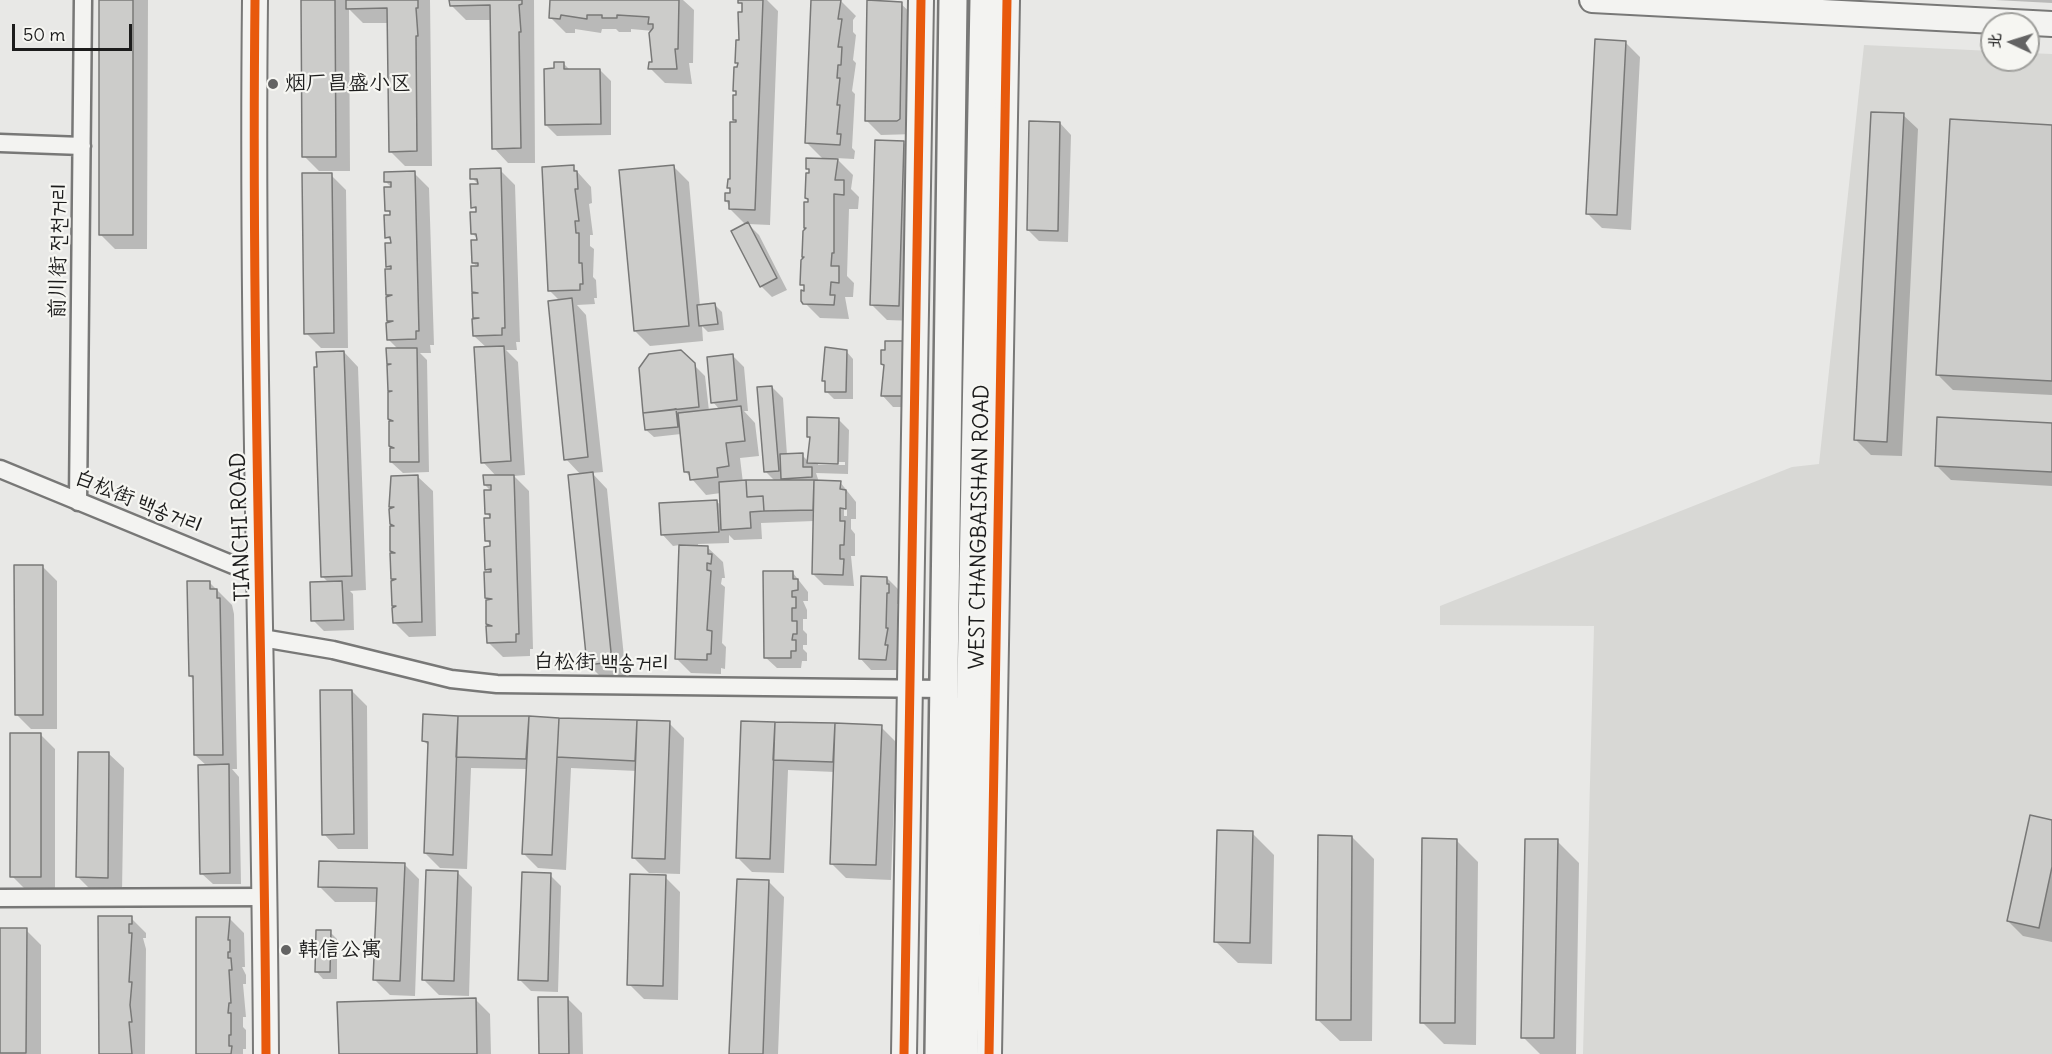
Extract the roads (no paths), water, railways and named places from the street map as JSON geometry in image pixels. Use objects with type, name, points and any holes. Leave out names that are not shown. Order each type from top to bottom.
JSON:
[{"type":"main road","name":"WEST CHANGBAISHAN ROAD","points":[[939,1054],[953,0]]},
{"type":"main road","name":"WEST CHANGBAISHAN ROAD","points":[[964,1054],[984,0]]},
{"type":"street","name":"前川街 전천거리","points":[[78,502],[82,0]]},
{"type":"street","name":"TIANCHI ROAD","points":[[255,0],[254,345],[262,638],[266,1054]]},
{"type":"street","points":[[904,1054],[921,0]]},
{"type":"street","name":"WEST CHANGBAISHAN ROAD","points":[[989,1054],[1007,0]]},
{"type":"street","points":[[1592,0],[2052,24]]},
{"type":"street","points":[[0,143],[82,146]]},
{"type":"street","name":"白松街 백송거리","points":[[0,469],[260,576]]},
{"type":"street","name":"白松街 백송거리","points":[[262,638],[333,650],[452,679],[497,684],[944,690]]},
{"type":"street","points":[[0,898],[265,897]]},
{"type":"place","name":"烟厂昌盛小区","points":[[273,84]]},
{"type":"place","name":"韩信公寓","points":[[286,950]]}]
